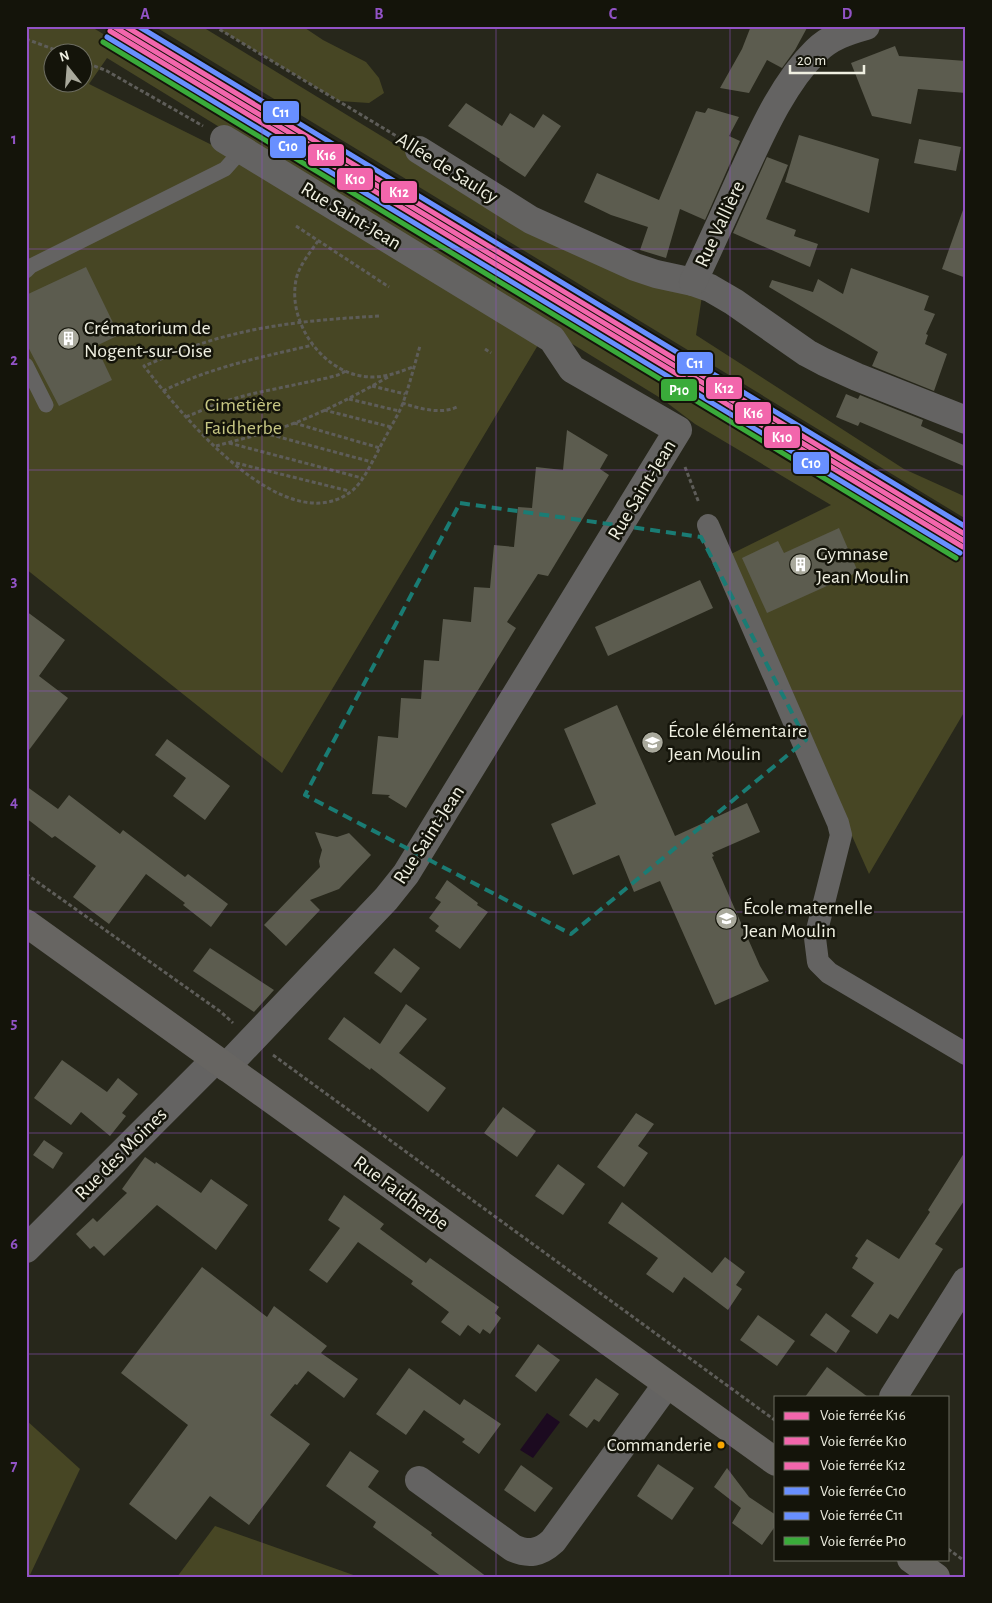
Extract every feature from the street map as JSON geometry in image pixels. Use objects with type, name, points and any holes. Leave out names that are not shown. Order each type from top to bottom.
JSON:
[{"type":"main road","name":"Rue Faidherbe","points":[[26,924],[774,1461]]},
{"type":"main road","points":[[913,1560],[936,1577]]},
{"type":"street","name":"Rue Vallière","points":[[863,27],[835,37],[816,50],[790,84],[755,147],[693,282],[721,294],[807,353],[824,362],[966,420]]},
{"type":"street","name":"Rue Saint-Jean","points":[[221,1063],[252,1039],[386,899],[406,874],[678,430],[572,369],[552,339],[233,144]]},
{"type":"street","name":"Allée de Saulcy","points":[[419,150],[538,224],[635,267],[656,274],[693,282]]},
{"type":"street","points":[[708,525],[838,823],[841,835],[815,938],[818,962],[829,973],[966,1054]]},
{"type":"street","name":"Rue des Moines","points":[[26,1249],[221,1063]]},
{"type":"street","points":[[894,1396],[966,1281]]},
{"type":"street","points":[[419,1480],[513,1548],[522,1552],[538,1552],[553,1541],[667,1384]]},
{"type":"lane","points":[[26,271],[31,266],[225,169],[233,144]]},
{"type":"lane","points":[[26,365],[46,405]]},
{"type":"path","name":"Allée de Saulcy","points":[[214,26],[419,150]]},
{"type":"path","points":[[26,38],[42,44]]},
{"type":"path","points":[[92,65],[107,71],[233,144]]},
{"type":"path","points":[[296,226],[389,287]]},
{"type":"path","points":[[318,240],[300,267],[296,279],[294,293],[301,323],[313,345],[323,357],[335,366],[370,378],[389,376]]},
{"type":"path","points":[[379,316],[301,323],[228,336],[182,350],[144,366],[186,417],[215,446],[262,485],[281,495],[304,502],[321,503],[350,492],[362,478],[380,448],[402,403],[420,346]]},
{"type":"path","points":[[163,391],[218,368],[313,345]]},
{"type":"path","points":[[484,349],[492,353]]},
{"type":"path","points":[[215,446],[264,433],[294,422],[349,399],[389,376],[413,367]]},
{"type":"path","points":[[186,417],[222,402],[327,378],[346,371]]},
{"type":"path","points":[[371,386],[405,394]]},
{"type":"path","points":[[349,399],[398,411]]},
{"type":"path","points":[[402,403],[431,410],[452,409],[457,406]]},
{"type":"path","points":[[324,410],[390,427]]},
{"type":"path","points":[[294,422],[380,448]]},
{"type":"path","points":[[264,433],[372,462]]},
{"type":"path","points":[[674,438],[708,525]]},
{"type":"path","points":[[228,442],[362,478]]},
{"type":"path","points":[[233,462],[350,492]]},
{"type":"path","points":[[26,874],[221,1012],[252,1039],[774,1420]]},
{"type":"path","points":[[950,1550],[966,1562]]},
{"type":"highlighted area","points":[[460,503],[701,537],[806,740],[571,934],[305,795]]},
{"type":"green space","name":"Cimetière Faidherbe","points":[[26,26],[90,26],[966,557],[966,709],[869,874],[727,556],[831,505],[695,424],[662,399],[107,58],[92,80],[92,42],[42,42],[42,92],[92,92],[92,85],[216,147],[538,345],[282,773],[26,569]]},
{"type":"green space","points":[[154,26],[201,26],[501,209],[702,296],[696,335],[904,469],[966,497],[966,519]]},
{"type":"green space","points":[[214,26],[302,26],[323,40],[366,62],[379,78],[384,93],[369,103],[339,101]]},
{"type":"green space","points":[[26,1420],[80,1469],[29,1577],[26,1577]]},
{"type":"green space","points":[[215,1526],[359,1577],[177,1577]]},
{"type":"shaded area","points":[[547,1413],[560,1422],[533,1458],[520,1450]]},
{"type":"building","points":[[751,26],[808,26],[795,50],[782,68],[767,60],[749,93],[720,88],[742,49]]},
{"type":"building","points":[[895,46],[899,56],[966,61],[966,93],[918,89],[911,124],[872,116],[851,63]]},
{"type":"building","points":[[466,103],[502,126],[510,113],[534,128],[543,114],[561,126],[525,177],[448,126]]},
{"type":"building","points":[[708,108],[739,117],[729,136],[740,141],[705,220],[680,209],[666,258],[640,250],[648,227],[611,215],[584,202],[597,173],[659,200],[696,111],[705,113]]},
{"type":"building","points":[[799,135],[879,159],[869,213],[785,182]]},
{"type":"building","points":[[919,139],[961,147],[956,171],[914,163]]},
{"type":"building","points":[[767,157],[788,165],[766,219],[796,230],[794,236],[818,244],[810,267],[733,233]]},
{"type":"building","points":[[963,210],[966,210],[966,278],[942,269]]},
{"type":"building","name":"Crématorium de Nogent-sur-Oise","points":[[86,267],[119,335],[96,346],[112,380],[59,406],[26,343],[26,295]]},
{"type":"building","points":[[851,268],[929,296],[924,310],[935,314],[926,334],[928,335],[925,344],[947,354],[934,391],[872,366],[878,352],[769,287],[772,280],[813,292],[818,279],[843,294]]},
{"type":"building","points":[[846,394],[858,399],[860,395],[923,420],[921,426],[966,446],[966,467],[860,422],[858,426],[836,417]]},
{"type":"building","points":[[567,430],[608,455],[600,469],[609,475],[548,576],[538,574],[507,622],[516,628],[406,808],[388,797],[390,795],[372,794],[378,736],[398,738],[401,698],[421,699],[424,660],[439,661],[443,619],[471,622],[474,587],[490,588],[494,545],[514,547],[518,507],[532,508],[536,467],[563,470]]},
{"type":"building","name":"Gymnase Jean Moulin","points":[[839,528],[858,572],[767,613],[742,558],[778,541],[784,553]]},
{"type":"building","points":[[700,580],[713,608],[608,656],[595,627]]},
{"type":"building","points":[[26,611],[65,640],[39,676],[68,698],[26,754]]},
{"type":"building","points":[[617,705],[675,836],[747,803],[760,832],[712,853],[714,856],[712,857],[760,966],[769,981],[715,1005],[660,881],[634,892],[619,855],[573,875],[551,824],[596,804],[564,729]]},
{"type":"building","points":[[167,739],[230,786],[205,820],[173,796],[186,778],[155,755]]},
{"type":"building","points":[[26,786],[58,809],[69,795],[120,834],[123,830],[185,877],[188,874],[228,904],[211,927],[183,905],[185,903],[146,874],[109,924],[73,897],[96,866],[55,836],[52,838],[26,818]]},
{"type":"building","points":[[315,832],[337,837],[349,833],[371,855],[339,889],[310,900],[320,910],[286,946],[264,925],[320,867],[319,861],[322,850]]},
{"type":"building","points":[[447,880],[488,912],[460,949],[435,931],[439,926],[429,918],[441,902],[435,898]]},
{"type":"building","points":[[210,948],[274,990],[254,1012],[193,971]]},
{"type":"building","points":[[394,948],[420,968],[401,993],[374,973]]},
{"type":"building","points":[[406,1004],[427,1019],[399,1053],[446,1088],[428,1112],[371,1068],[370,1070],[328,1039],[344,1017],[380,1044]]},
{"type":"building","points":[[62,1060],[107,1092],[118,1078],[138,1094],[122,1113],[126,1116],[110,1136],[81,1112],[71,1125],[34,1098]]},
{"type":"building","points":[[503,1107],[536,1131],[517,1157],[484,1133]]},
{"type":"building","points":[[636,1113],[654,1124],[638,1146],[648,1153],[624,1187],[597,1167]]},
{"type":"building","points":[[44,1140],[63,1153],[53,1169],[33,1155]]},
{"type":"building","points":[[966,1150],[966,1198],[935,1244],[943,1249],[898,1319],[890,1314],[877,1334],[851,1316],[874,1283],[852,1268],[858,1258],[855,1256],[867,1239],[899,1259],[930,1212],[928,1210]]},
{"type":"building","points":[[145,1157],[155,1164],[156,1162],[201,1193],[211,1179],[248,1205],[216,1250],[157,1205],[104,1256],[94,1246],[90,1249],[76,1234],[93,1218],[97,1222],[127,1193],[122,1189]]},
{"type":"building","points":[[558,1164],[585,1184],[563,1215],[535,1196]]},
{"type":"building","points":[[344,1195],[384,1224],[380,1229],[426,1263],[430,1258],[499,1307],[495,1313],[501,1318],[490,1334],[483,1329],[480,1334],[468,1325],[460,1336],[441,1322],[449,1312],[411,1284],[413,1281],[358,1242],[327,1283],[309,1270],[340,1228],[328,1220]]},
{"type":"building","points":[[622,1202],[712,1273],[725,1257],[745,1272],[736,1285],[742,1289],[728,1310],[684,1277],[673,1293],[646,1274],[658,1258],[608,1223]]},
{"type":"building","points":[[202,1267],[267,1317],[274,1306],[327,1346],[321,1353],[358,1379],[344,1398],[308,1371],[270,1415],[310,1444],[249,1525],[210,1496],[176,1540],[129,1504],[188,1425],[121,1373]]},
{"type":"building","points":[[826,1313],[850,1331],[836,1353],[810,1335]]},
{"type":"building","points":[[758,1315],[795,1341],[777,1366],[740,1340]]},
{"type":"building","points":[[538,1344],[560,1360],[536,1392],[515,1376]]},
{"type":"building","points":[[827,1367],[867,1396],[806,1396]]},
{"type":"building","points":[[409,1368],[460,1405],[464,1399],[501,1424],[479,1454],[462,1442],[465,1439],[424,1410],[406,1435],[376,1414]]},
{"type":"building","points":[[596,1378],[619,1394],[599,1422],[594,1419],[587,1428],[569,1415]]},
{"type":"building","points":[[350,1451],[379,1471],[368,1487],[432,1533],[431,1535],[487,1577],[442,1577],[373,1527],[376,1522],[326,1486]]},
{"type":"building","points":[[658,1464],[694,1488],[672,1520],[637,1496]]},
{"type":"building","points":[[521,1465],[553,1488],[535,1512],[504,1490]]},
{"type":"building","points":[[727,1468],[749,1497],[774,1514],[774,1528],[762,1545],[732,1523],[741,1508],[714,1487]]},
{"type":"rail line","name":"K16","points":[[113,26],[966,542]]},
{"type":"rail line","name":"K12","points":[[125,26],[966,535]]},
{"type":"rail line","name":"C11","points":[[138,26],[966,527]]},
{"type":"rail line","name":"K10","points":[[110,31],[963,547]]},
{"type":"rail line","name":"C10","points":[[107,37],[960,553]]},
{"type":"rail line","name":"P10","points":[[103,42],[956,558]]},
{"type":"place","name":"Crématorium de Nogent-sur-Oise","points":[[68,339]]},
{"type":"place","name":"Gymnase Jean Moulin","points":[[800,565]]},
{"type":"place","name":"École élémentaire Jean Moulin","points":[[652,743]]},
{"type":"place","name":"École maternelle Jean Moulin","points":[[727,919]]},
{"type":"place","name":"Commanderie","points":[[721,1445]]}]
